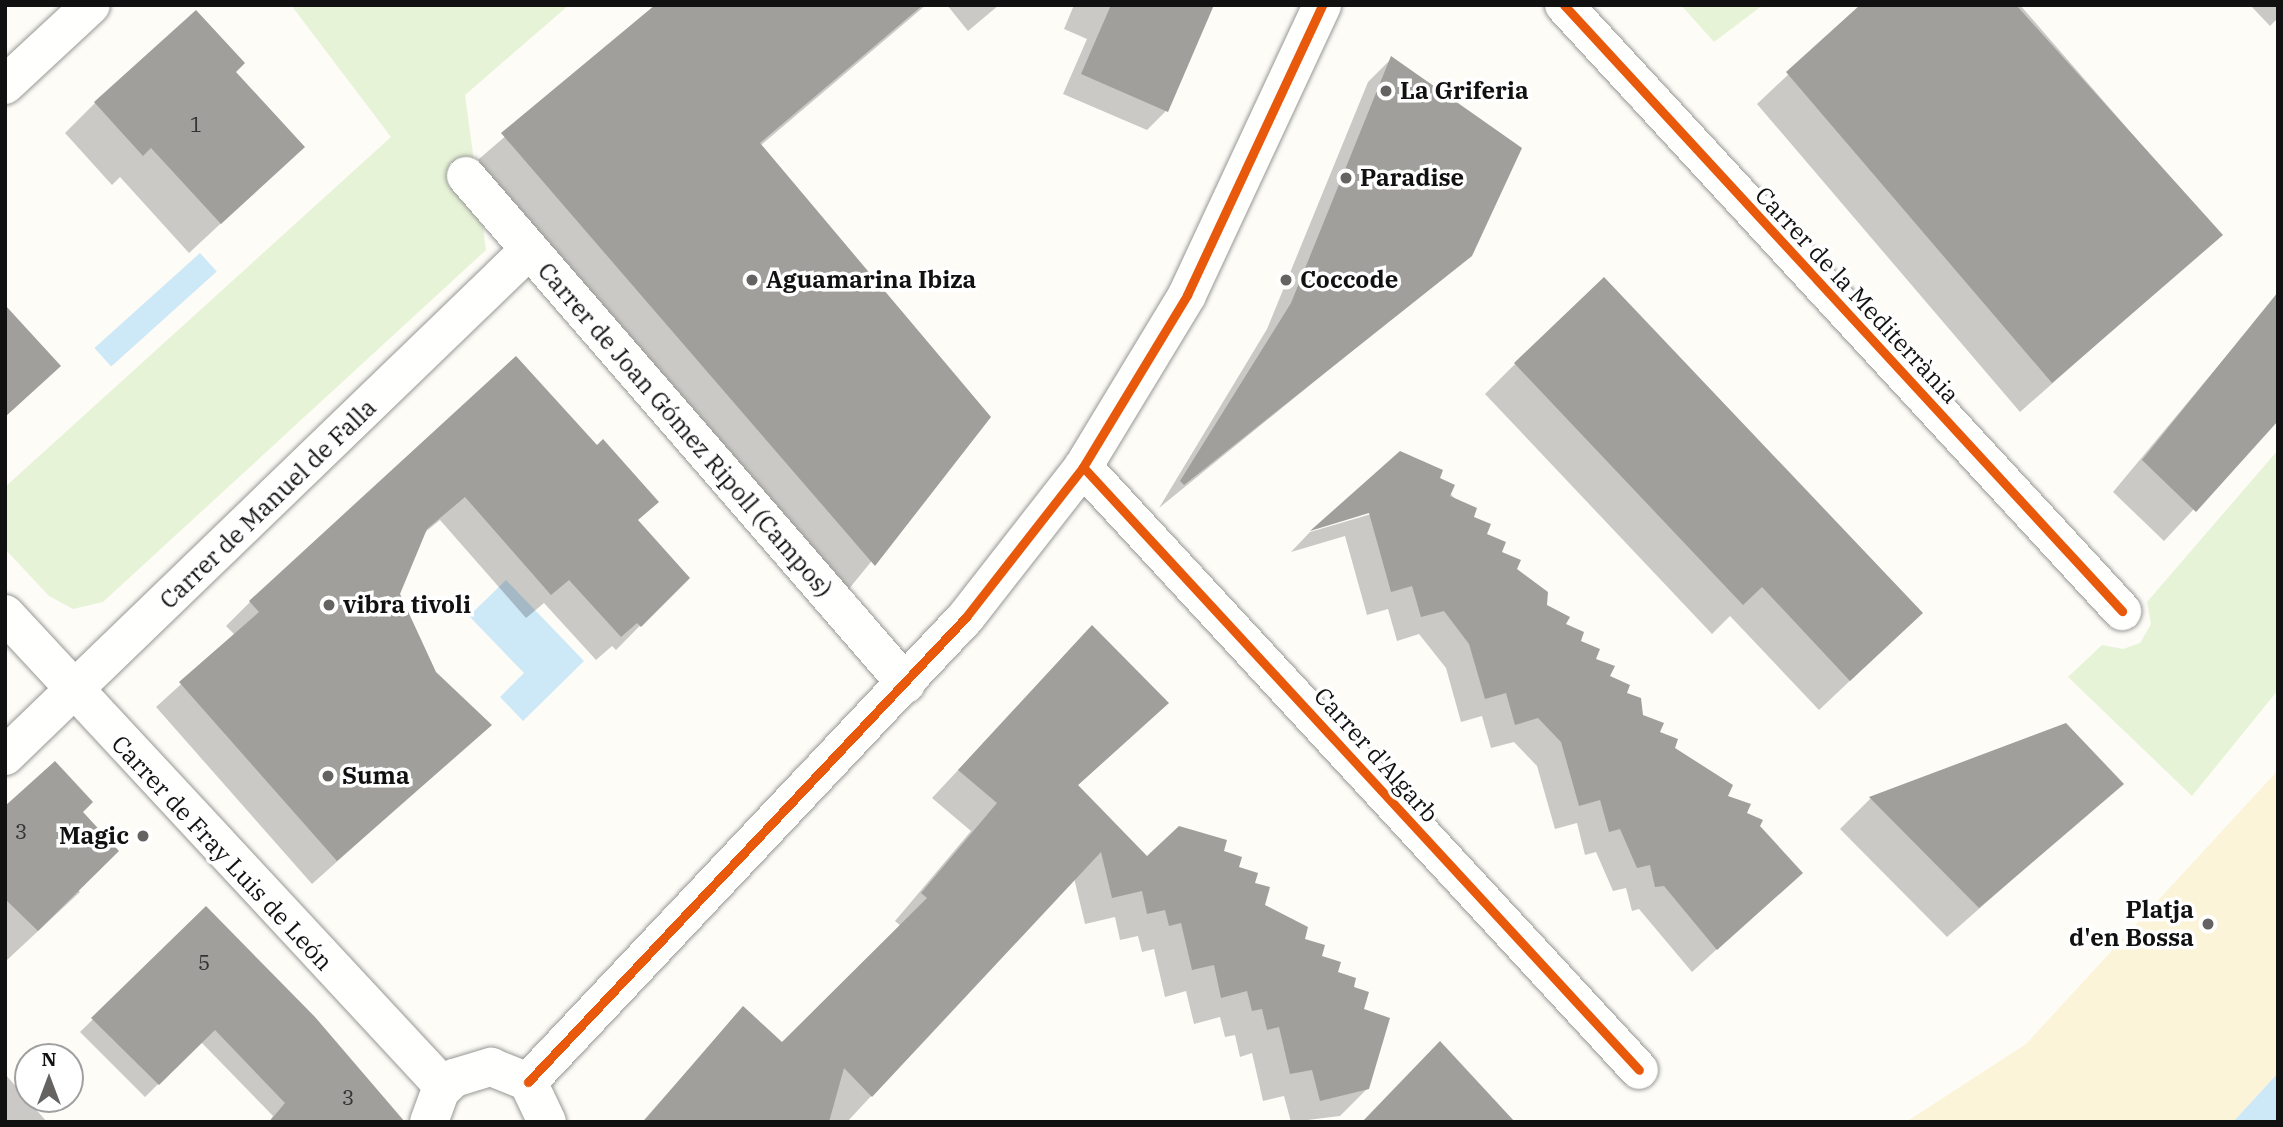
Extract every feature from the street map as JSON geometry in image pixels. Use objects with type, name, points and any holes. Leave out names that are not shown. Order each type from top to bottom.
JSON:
[{"type":"street","points":[[5,85],[91,5]]},
{"type":"street","points":[[528,1082],[906,684],[1083,467],[1187,295],[1322,5]]},
{"type":"street","name":"Carrer de la Mediterrània","points":[[1564,5],[2122,611]]},
{"type":"street","name":"Carrer de Joan Gómez Ripoll (Campos)","points":[[466,176],[906,684]]},
{"type":"street","name":"Carrer de Manuel de Falla","points":[[5,756],[75,692],[529,250]]},
{"type":"street","name":"Carrer d'Algarb","points":[[1083,467],[1639,1070]]},
{"type":"street","name":"Carrer de Fray Luis de León","points":[[5,614],[444,1087]]},
{"type":"street","points":[[429,1122],[444,1087],[471,1070],[491,1067],[528,1082],[547,1122]]},
{"type":"green space","points":[[291,5],[569,5],[465,95],[486,250],[103,602],[73,609],[49,596],[5,549],[5,487],[391,137]]},
{"type":"green space","points":[[1681,5],[1763,5],[1714,42]]},
{"type":"green space","points":[[2278,450],[2278,690],[2192,796],[2068,677],[2102,645],[2123,649],[2140,643],[2151,624],[2147,602]]},
{"type":"sand","name":"Platja d'en Bossa","points":[[2278,770],[2278,1073],[2233,1122],[1906,1122],[2026,1044]]},
{"type":"water","points":[[200,253],[217,272],[111,367],[94,348]]},
{"type":"water","points":[[506,580],[584,661],[523,721],[500,697],[524,673],[469,616]]},
{"type":"water","points":[[2278,1073],[2278,1122],[2233,1122]]},
{"type":"building","name":"Aguamarina Ibiza","points":[[655,5],[923,5],[760,143],[991,417],[875,566],[501,133]]},
{"type":"building","points":[[1111,5],[1214,5],[1168,112],[1081,74]]},
{"type":"building","points":[[1860,5],[2016,5],[2223,235],[2052,383],[1786,72]]},
{"type":"building","points":[[196,10],[245,63],[236,72],[305,147],[221,224],[151,148],[143,156],[94,102]]},
{"type":"building","points":[[1391,56],[1522,148],[1472,256],[1184,485],[1180,481],[1291,303]]},
{"type":"building","points":[[1604,277],[1923,613],[1850,681],[1762,587],[1743,605],[1514,363]]},
{"type":"building","points":[[2278,292],[2278,421],[2196,512],[2142,460]]},
{"type":"building","points":[[5,305],[61,366],[5,417]]},
{"type":"building","name":"vibra tivoli","points":[[516,356],[597,445],[603,439],[659,502],[638,520],[690,578],[641,627],[637,623],[621,637],[569,580],[551,595],[465,497],[427,529],[400,594],[436,672],[492,725],[337,861],[179,682],[259,612],[249,601]]},
{"type":"building","points":[[1400,451],[1443,470],[1440,478],[1455,485],[1450,496],[1477,508],[1474,517],[1491,524],[1487,534],[1506,542],[1502,552],[1521,560],[1517,569],[1548,592],[1547,605],[1570,617],[1566,624],[1584,632],[1581,641],[1600,649],[1596,659],[1615,666],[1610,676],[1630,685],[1627,693],[1641,698],[1643,715],[1664,723],[1660,732],[1678,739],[1675,748],[1733,785],[1728,796],[1751,804],[1747,813],[1763,820],[1760,826],[1803,873],[1717,950],[1664,886],[1655,887],[1650,865],[1637,868],[1620,829],[1609,832],[1600,800],[1579,806],[1561,742],[1538,718],[1515,725],[1506,693],[1485,699],[1469,644],[1444,611],[1421,617],[1412,586],[1391,592],[1369,513],[1310,531]]},
{"type":"building","points":[[1092,625],[1169,703],[1078,785],[1147,856],[1179,826],[1227,840],[1224,851],[1242,857],[1239,867],[1258,873],[1255,883],[1270,887],[1265,905],[1308,927],[1305,939],[1325,945],[1322,956],[1341,962],[1338,972],[1356,978],[1354,987],[1369,992],[1364,1009],[1390,1018],[1369,1089],[1320,1101],[1312,1070],[1290,1074],[1279,1027],[1267,1030],[1262,1009],[1252,1011],[1247,991],[1221,998],[1214,965],[1192,970],[1181,923],[1169,926],[1165,910],[1147,914],[1142,891],[1112,898],[1101,852],[872,1097],[844,1068],[829,1122],[643,1122],[743,1006],[782,1042],[927,898],[921,893],[997,803],[958,770]]},
{"type":"building","points":[[2066,723],[2124,784],[1979,908],[1869,797]]},
{"type":"building","points":[[55,761],[93,802],[83,812],[119,851],[38,931],[5,899],[5,806]]},
{"type":"building","points":[[206,906],[315,1017],[405,1122],[269,1122],[285,1103],[215,1030],[159,1085],[91,1018]]},
{"type":"building","points":[[1440,1041],[1515,1122],[1362,1122]]},
{"type":"cycle path","points":[[528,1082],[966,617],[1083,467],[1187,295],[1322,5]]},
{"type":"cycle path","points":[[1564,5],[2122,611]]},
{"type":"cycle path","points":[[1083,467],[1639,1070]]},
{"type":"place","name":"La Griferia","points":[[1386,91]]},
{"type":"place","name":"Paradise","points":[[1346,178]]},
{"type":"place","name":"Aguamarina Ibiza","points":[[752,280]]},
{"type":"place","name":"Coccode","points":[[1286,280]]},
{"type":"place","name":"vibra tivoli","points":[[329,605]]},
{"type":"place","name":"Suma","points":[[328,776]]},
{"type":"place","name":"Magic","points":[[143,836]]},
{"type":"place","name":"Platja d'en Bossa","points":[[2208,924]]}]
